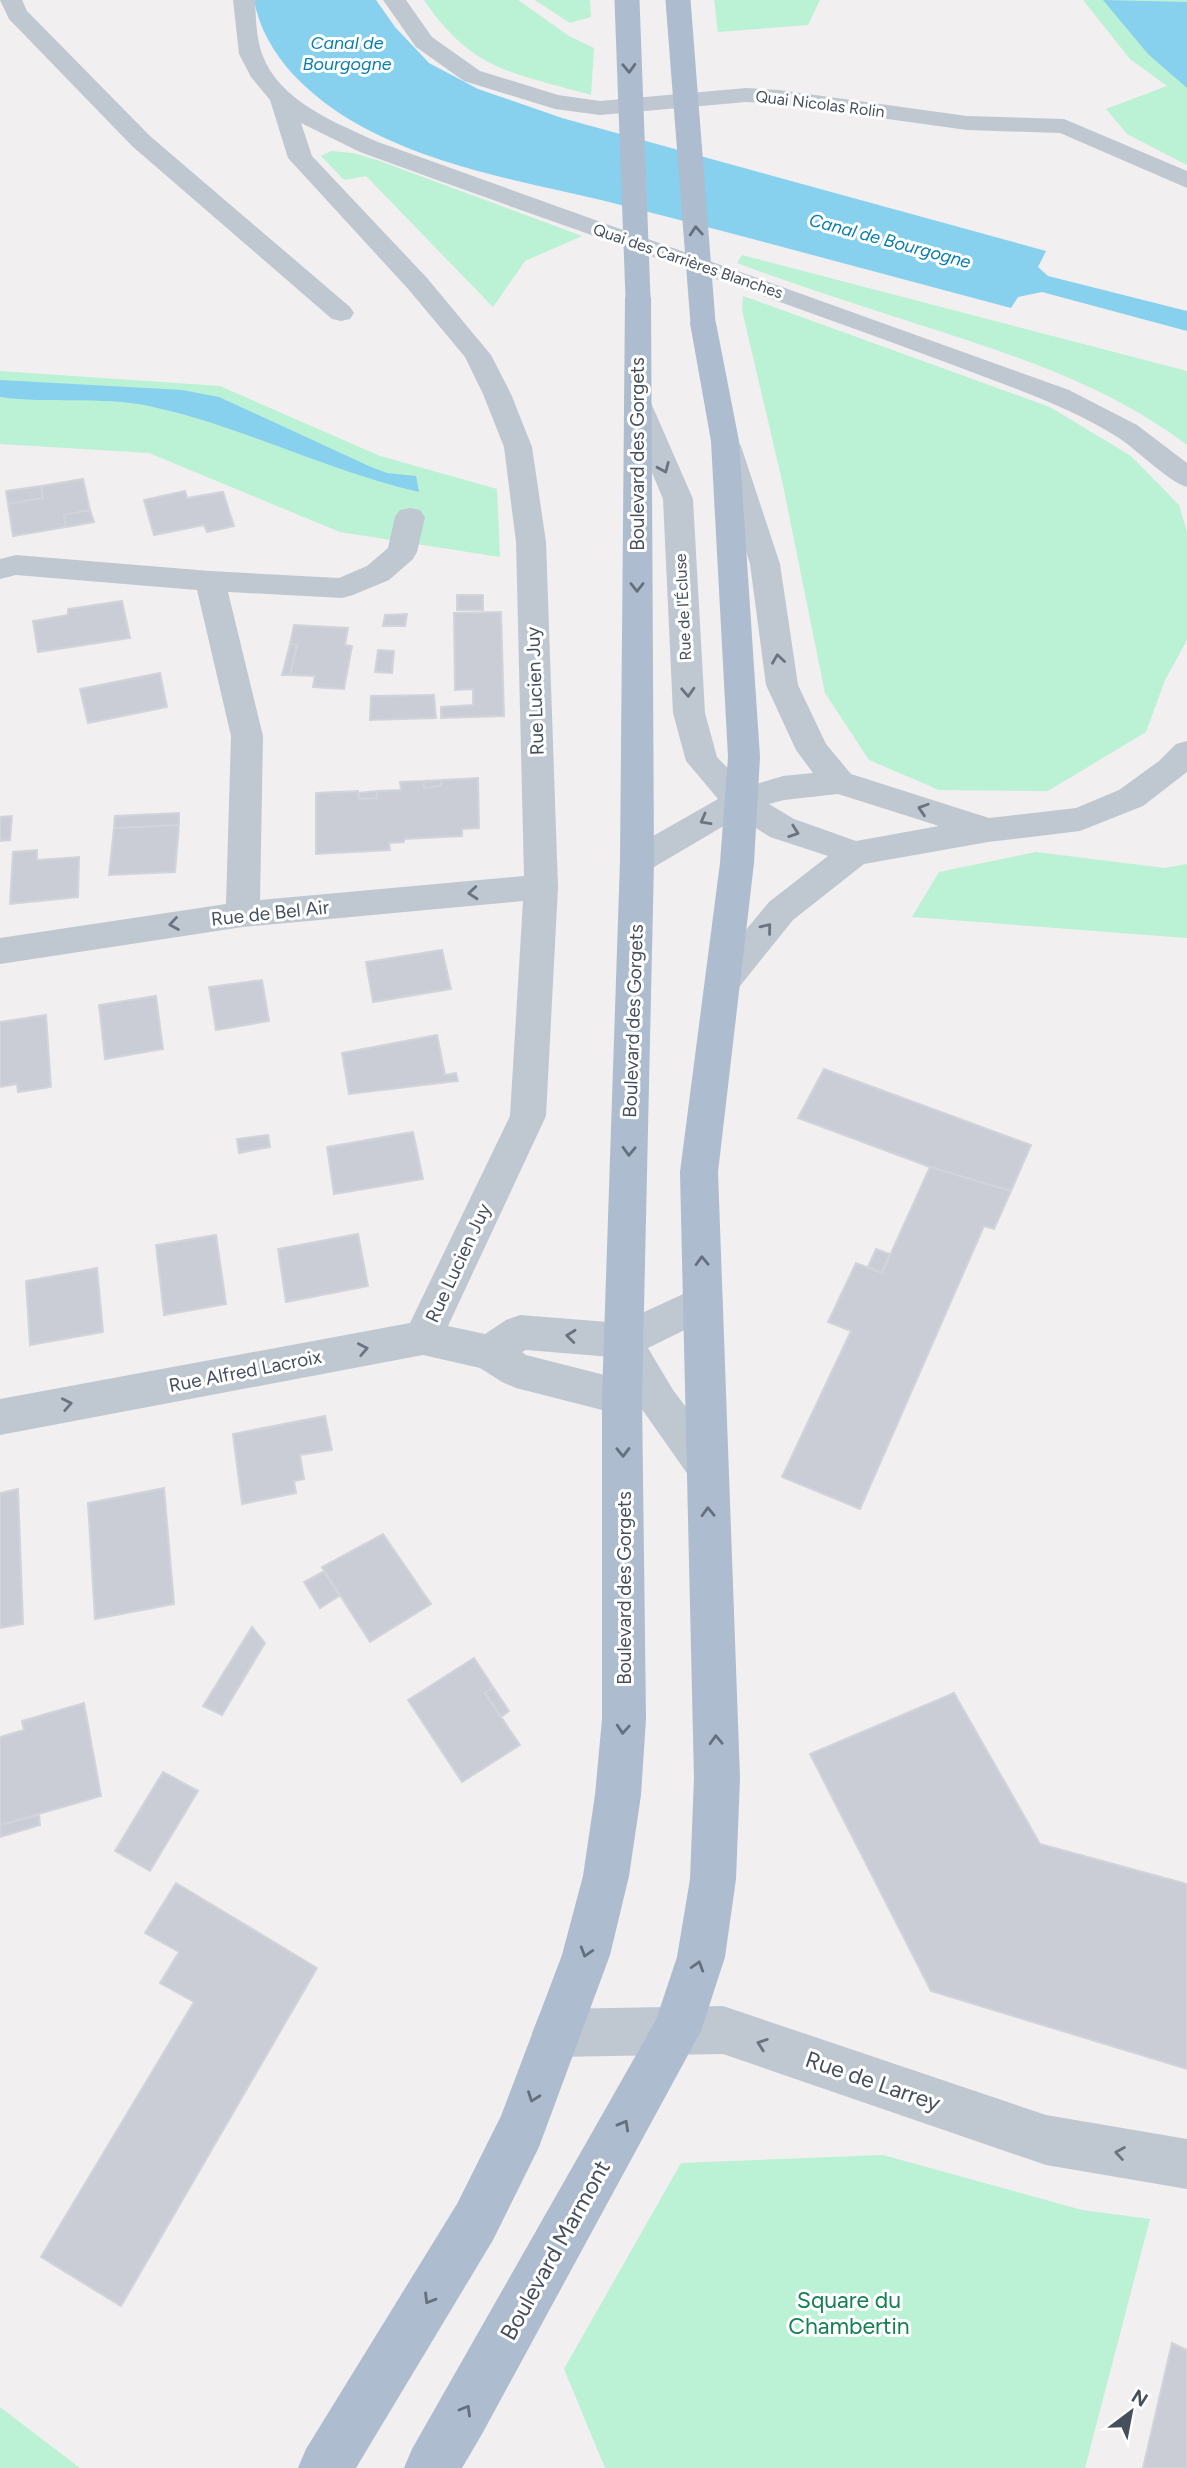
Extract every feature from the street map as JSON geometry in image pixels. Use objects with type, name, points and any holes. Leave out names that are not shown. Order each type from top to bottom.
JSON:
[{"type":"main road","name":"Boulevard des Gorgets","points":[[556,2033],[586,1955],[606,1876],[618,1795],[624,1718],[622,1397],[637,861],[638,405],[638,298],[627,0]]},
{"type":"main road","points":[[677,2031],[701,1957],[713,1879],[717,1778],[699,1172],[737,863],[744,757],[725,441],[703,323],[678,0]]},
{"type":"main road","name":"Boulevard Marmont","points":[[430,2468],[463,2415],[677,2031]]},
{"type":"main road","points":[[325,2468],[475,2222],[521,2129],[556,2033]]},
{"type":"street","points":[[11,0],[17,13],[141,141],[341,313]]},
{"type":"street","name":"Quai des Carrières Blanches","points":[[244,0],[252,58],[282,100],[310,120],[369,148],[803,300],[1078,404],[1132,432],[1166,457],[1187,478]]},
{"type":"street","name":"Quai Nicolas Rolin","points":[[394,0],[424,42],[472,76],[555,102],[600,108],[746,95],[967,123],[1064,127],[1187,180]]},
{"type":"street","name":"Rue Lucien Juy","points":[[282,100],[300,158],[418,284],[477,355],[497,394],[518,447],[531,542],[541,887],[528,1116],[423,1338]]},
{"type":"street","name":"Rue de l'Écluse","points":[[638,405],[678,499],[689,713],[702,761],[740,801],[782,828],[855,853]]},
{"type":"street","points":[[725,441],[765,564],[782,685],[812,750],[839,782]]},
{"type":"street","points":[[0,569],[16,565],[210,581],[342,588],[378,573],[402,552],[410,517]]},
{"type":"street","points":[[210,581],[247,736],[243,914]]},
{"type":"street","name":"Rue de l'Écluse","points":[[724,981],[781,911],[855,853],[988,830],[1080,819],[1131,798],[1171,769],[1187,752]]},
{"type":"street","points":[[637,861],[740,801],[783,788],[839,782],[988,830]]},
{"type":"street","name":"Rue de Bel Air","points":[[0,951],[243,914],[541,887]]},
{"type":"street","points":[[490,1353],[520,1332],[624,1342],[704,1301]]},
{"type":"street","name":"Rue Alfred Lacroix","points":[[0,1417],[423,1338],[490,1353],[516,1370],[622,1397]]},
{"type":"street","points":[[624,1342],[659,1403],[706,1466]]},
{"type":"street","name":"Rue de Larrey","points":[[556,2033],[723,2030],[1046,2140],[1187,2164]]},
{"type":"green space","points":[[424,0],[518,0],[569,36],[594,48],[591,95],[496,66],[459,42]]},
{"type":"green space","points":[[535,0],[590,0],[591,17],[570,23]]},
{"type":"green space","points":[[714,0],[820,0],[808,25],[718,32]]},
{"type":"green space","points":[[1083,0],[1187,0],[1187,165],[1127,134],[1106,109],[1167,86],[1130,59]]},
{"type":"green space","points":[[331,151],[353,153],[377,160],[582,236],[525,261],[493,307],[366,176],[344,180],[321,156]]},
{"type":"green space","points":[[742,255],[1187,371],[1187,445],[1127,406],[1064,376],[997,350],[737,263]]},
{"type":"green space","points":[[743,296],[1050,407],[1131,456],[1179,505],[1187,532],[1187,640],[1165,680],[1146,732],[1048,791],[939,790],[869,760],[825,693],[783,485],[742,310]]},
{"type":"green space","points":[[0,371],[220,386],[380,456],[497,489],[500,557],[340,532],[149,453],[0,444]]},
{"type":"green space","points":[[1036,852],[1165,868],[1187,864],[1187,938],[912,917],[939,872]]},
{"type":"green space","name":"Square du Chambertin","points":[[883,2155],[1082,2210],[1150,2219],[1085,2468],[605,2468],[564,2369],[681,2163]]},
{"type":"green space","points":[[0,2407],[80,2468],[0,2468]]},
{"type":"water","name":"Canal de Bourgogne","points":[[254,0],[376,0],[395,27],[429,63],[478,89],[562,118],[1046,251],[1038,267],[1048,276],[1187,311],[1187,331],[1042,292],[1018,297],[1011,308],[447,162],[359,125],[307,88],[279,57],[268,39]]},
{"type":"water","points":[[1103,0],[1187,2],[1187,88],[1148,54]]},
{"type":"water","points":[[0,380],[182,390],[219,397],[371,467],[387,473],[416,476],[419,492],[351,473],[217,425],[149,406],[112,401],[0,397]]},
{"type":"building","points":[[83,479],[90,510],[64,515],[66,527],[13,536],[8,504],[43,498],[41,486]]},
{"type":"building","points":[[41,486],[43,498],[8,504],[6,491]]},
{"type":"building","points":[[185,491],[187,498],[223,492],[234,526],[207,532],[204,525],[154,535],[144,500]]},
{"type":"building","points":[[90,510],[94,522],[66,527],[64,515]]},
{"type":"building","points":[[457,595],[483,595],[483,610],[457,610]]},
{"type":"building","points":[[122,601],[130,638],[38,652],[33,621],[68,615],[68,609]]},
{"type":"building","points":[[501,612],[504,716],[441,718],[441,707],[473,705],[473,689],[455,690],[454,613]]},
{"type":"building","points":[[407,614],[405,626],[383,626],[385,615]]},
{"type":"building","points":[[294,625],[348,628],[345,645],[352,646],[344,689],[313,687],[315,676],[290,675],[297,645],[290,644]]},
{"type":"building","points":[[290,644],[297,645],[290,675],[282,675]]},
{"type":"building","points":[[378,650],[394,651],[392,673],[375,672]]},
{"type":"building","points":[[160,673],[167,707],[88,723],[80,689]]},
{"type":"building","points":[[434,695],[436,718],[370,720],[371,696]]},
{"type":"building","points":[[478,778],[479,828],[462,829],[462,836],[404,839],[404,842],[389,843],[390,850],[316,854],[316,793],[358,791],[359,799],[377,798],[377,791],[401,790],[400,782],[424,781],[424,788],[441,786],[442,780]]},
{"type":"building","points":[[442,780],[441,786],[424,788],[424,781]]},
{"type":"building","points":[[377,791],[377,798],[359,799],[358,793]]},
{"type":"building","points":[[179,813],[179,825],[114,828],[115,816]]},
{"type":"building","points":[[12,816],[10,840],[0,841],[0,817]]},
{"type":"building","points":[[179,825],[175,872],[109,875],[114,828]]},
{"type":"building","points":[[37,850],[37,860],[79,857],[78,897],[10,904],[13,852]]},
{"type":"building","points":[[442,950],[451,989],[373,1002],[366,962]]},
{"type":"building","points":[[262,980],[269,1021],[216,1030],[209,987]]},
{"type":"building","points":[[156,996],[163,1049],[105,1059],[99,1005]]},
{"type":"building","points":[[46,1015],[51,1087],[18,1092],[17,1084],[0,1087],[0,1022]]},
{"type":"building","points":[[437,1035],[445,1075],[456,1073],[458,1081],[349,1094],[342,1053]]},
{"type":"building","points":[[824,1069],[1031,1145],[1011,1191],[930,1167],[798,1118]]},
{"type":"building","points":[[413,1132],[423,1179],[334,1194],[327,1147]]},
{"type":"building","points":[[268,1135],[270,1147],[239,1153],[237,1139]]},
{"type":"building","points":[[930,1167],[1011,1191],[994,1229],[984,1226],[860,1509],[782,1477],[851,1331],[828,1322],[856,1263],[882,1273]]},
{"type":"building","points":[[358,1234],[368,1286],[286,1302],[278,1249]]},
{"type":"building","points":[[216,1235],[226,1304],[164,1315],[156,1245]]},
{"type":"building","points":[[876,1249],[890,1254],[882,1273],[868,1267]]},
{"type":"building","points":[[97,1268],[103,1332],[30,1345],[26,1281]]},
{"type":"building","points":[[325,1416],[332,1450],[300,1455],[304,1479],[294,1481],[296,1493],[242,1504],[233,1434]]},
{"type":"building","points":[[164,1488],[174,1604],[95,1619],[88,1503]]},
{"type":"building","points":[[18,1489],[23,1624],[0,1628],[0,1493]]},
{"type":"building","points":[[383,1534],[431,1604],[370,1642],[322,1567]]},
{"type":"building","points":[[324,1571],[339,1596],[320,1608],[304,1582]]},
{"type":"building","points":[[252,1627],[265,1643],[222,1715],[203,1706]]},
{"type":"building","points":[[474,1658],[493,1687],[485,1693],[520,1745],[462,1782],[408,1700]]},
{"type":"building","points":[[493,1687],[509,1711],[501,1717],[485,1693]]},
{"type":"building","points":[[954,1693],[1040,1844],[1187,1884],[1187,2069],[931,1991],[810,1754]]},
{"type":"building","points":[[84,1703],[101,1796],[0,1825],[0,1737],[24,1730],[22,1721]]},
{"type":"building","points":[[163,1772],[198,1791],[150,1871],[115,1851]]},
{"type":"building","points":[[39,1815],[40,1825],[0,1837],[0,1825]]},
{"type":"building","points":[[176,1883],[317,1968],[121,2306],[41,2257],[194,2002],[160,1983],[179,1952],[145,1933]]},
{"type":"building","points":[[1172,2343],[1187,2350],[1187,2468],[1143,2468]]}]
